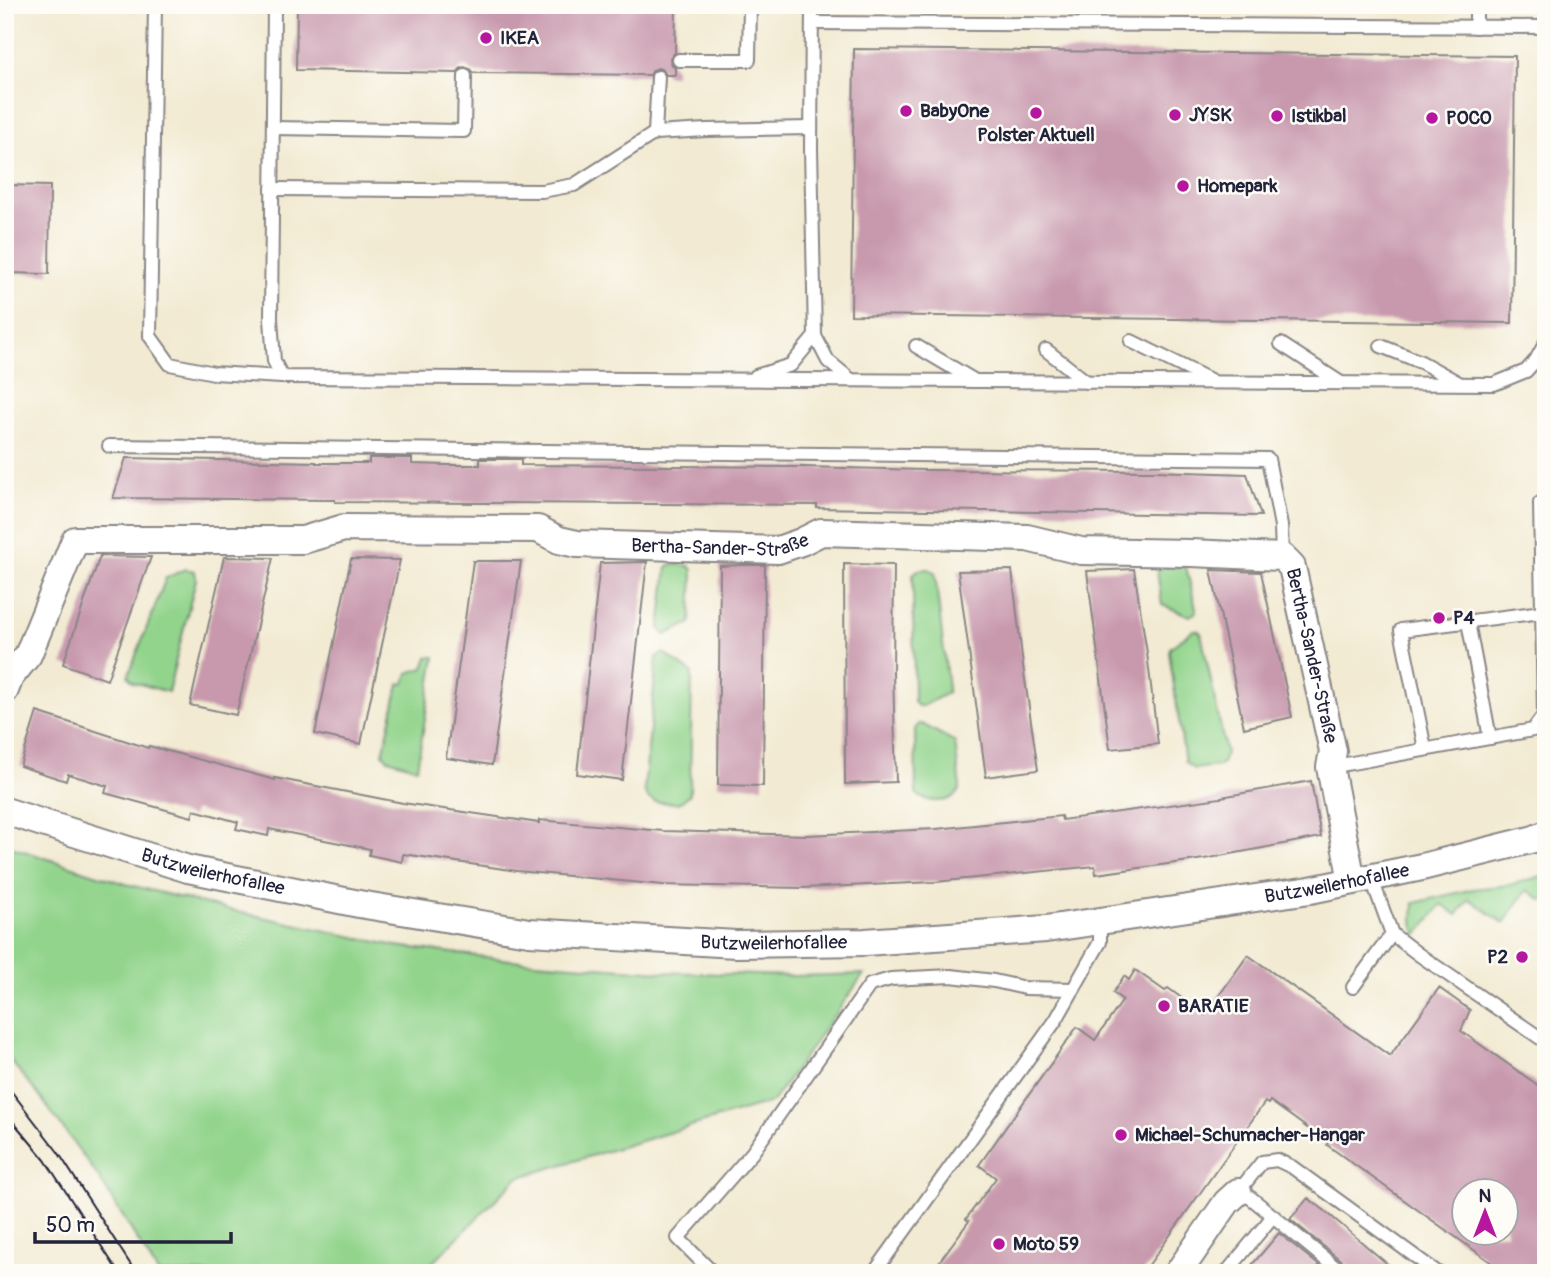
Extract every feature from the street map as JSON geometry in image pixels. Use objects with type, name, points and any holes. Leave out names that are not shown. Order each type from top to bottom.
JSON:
[{"type":"street","name":"Bertha-Sander-Straße","points":[[5,690],[10,677],[28,655],[75,540],[303,540],[345,528],[538,529],[559,540],[576,544],[778,550],[821,532],[1027,538],[1081,551],[1282,557],[1292,568],[1333,751],[1329,767],[1361,879]]},
{"type":"street","name":"Butzweilerhofallee","points":[[5,811],[188,869],[359,904],[529,932],[736,944],[865,942],[992,934],[1100,922],[1310,890],[1434,864],[1546,834]]},
{"type":"street","points":[[1178,1273],[1227,1202],[1238,1192]]},
{"type":"lane","points":[[155,5],[150,336],[170,364],[214,373],[282,377],[1494,384],[1526,371],[1546,342]]},
{"type":"lane","points":[[274,5],[271,319],[274,361],[282,377]]},
{"type":"lane","points":[[679,60],[749,60],[750,5]]},
{"type":"lane","points":[[812,5],[811,128],[815,335],[828,361],[851,380]]},
{"type":"lane","points":[[1476,5],[1476,27]]},
{"type":"lane","points":[[811,23],[1546,27]]},
{"type":"lane","points":[[273,128],[464,131],[465,76]]},
{"type":"lane","points":[[656,133],[658,76]]},
{"type":"lane","points":[[272,189],[542,191],[574,185],[656,133],[811,128]]},
{"type":"lane","points":[[746,380],[791,365],[815,335]]},
{"type":"lane","points":[[1131,341],[1216,383]]},
{"type":"lane","points":[[1280,344],[1341,383]]},
{"type":"lane","points":[[916,346],[976,381]]},
{"type":"lane","points":[[1381,346],[1422,362],[1462,384]]},
{"type":"lane","points":[[1046,350],[1087,382]]},
{"type":"lane","points":[[109,446],[1268,459],[1281,526],[1282,557]]},
{"type":"lane","points":[[1329,767],[1533,730],[1544,715],[1539,503]]},
{"type":"lane","points":[[1425,749],[1401,630],[1542,612]]},
{"type":"lane","points":[[1468,622],[1490,738]]},
{"type":"lane","points":[[1361,879],[1392,934],[1544,1036]]},
{"type":"lane","points":[[874,1273],[1048,1031],[1100,942],[1100,922]]},
{"type":"lane","points":[[1353,987],[1392,934]]},
{"type":"lane","points":[[713,1273],[677,1238],[752,1153],[870,985],[891,979],[951,976],[1025,988],[1074,989]]},
{"type":"lane","points":[[1342,1273],[1251,1198],[1238,1192],[1262,1162],[1277,1160],[1292,1167],[1438,1273]]},
{"type":"lane","points":[[1226,1273],[1273,1216]]},
{"type":"green space","points":[[671,564],[689,566],[693,570],[691,623],[665,635],[660,629],[667,567]]},
{"type":"green space","points":[[1161,566],[1186,567],[1196,608],[1196,612],[1190,616],[1162,605],[1157,571]]},
{"type":"green space","points":[[185,569],[195,571],[196,579],[168,692],[133,682],[128,676],[166,578]]},
{"type":"green space","points":[[929,569],[935,573],[948,688],[947,693],[918,706],[914,702],[913,574],[918,570]]},
{"type":"green space","points":[[1193,630],[1201,633],[1226,753],[1218,766],[1194,769],[1185,762],[1169,652],[1170,648]]},
{"type":"green space","points":[[664,653],[692,673],[690,794],[677,803],[655,802],[648,798],[644,790],[657,657]]},
{"type":"green space","points":[[428,657],[435,657],[417,768],[388,759],[383,754],[399,684],[405,683],[408,673],[424,668]]},
{"type":"green space","points":[[919,724],[955,742],[960,787],[958,793],[947,800],[927,800],[916,793],[915,729]]},
{"type":"green space","points":[[5,845],[126,884],[221,908],[396,946],[510,960],[661,972],[793,976],[864,974],[772,1102],[517,1178],[422,1273],[158,1273],[97,1175],[5,1054]]},
{"type":"green space","points":[[1546,875],[1546,897],[1543,901],[1527,890],[1504,923],[1469,899],[1457,915],[1442,904],[1418,934],[1414,928],[1414,903],[1473,889],[1510,885]]},
{"type":"building","name":"IKEA","points":[[297,5],[676,5],[675,52],[670,59],[675,75],[666,75],[658,68],[650,75],[473,73],[464,67],[457,73],[296,70]]},
{"type":"building","name":"Homepark","points":[[854,49],[1515,56],[1512,323],[851,315]]},
{"type":"building","points":[[5,185],[50,186],[49,274],[5,273]]},
{"type":"building","points":[[126,458],[369,463],[369,458],[412,458],[412,464],[447,465],[480,465],[480,459],[521,459],[521,465],[1247,474],[1261,516],[817,508],[817,505],[113,498]]},
{"type":"building","points":[[100,556],[151,557],[107,680],[63,664]]},
{"type":"building","points":[[224,557],[273,558],[236,715],[190,705]]},
{"type":"building","points":[[351,559],[400,560],[361,744],[315,734]]},
{"type":"building","points":[[473,561],[521,561],[492,765],[446,758]]},
{"type":"building","points":[[647,562],[622,780],[577,774],[600,563]]},
{"type":"building","points":[[844,564],[894,565],[896,782],[845,784]]},
{"type":"building","points":[[765,565],[763,786],[718,785],[720,566]]},
{"type":"building","points":[[1134,569],[1158,744],[1110,749],[1087,571]]},
{"type":"building","points":[[1012,570],[1038,770],[986,777],[958,571]]},
{"type":"building","points":[[1211,570],[1261,572],[1292,717],[1244,728]]},
{"type":"building","points":[[37,712],[148,748],[149,746],[275,780],[403,803],[539,823],[539,820],[663,831],[807,835],[936,829],[1061,816],[1062,820],[1221,798],[1311,781],[1321,837],[1204,859],[1096,874],[1095,866],[935,882],[802,888],[663,885],[517,871],[403,854],[402,862],[369,855],[370,849],[269,829],[268,836],[236,829],[238,822],[194,810],[192,817],[105,793],[107,786],[68,774],[66,781],[20,766]]},
{"type":"building","points":[[1248,955],[1390,1056],[1439,988],[1470,1010],[1461,1031],[1546,1091],[1546,1273],[1506,1273],[1468,1246],[1520,1246],[1520,1176],[1450,1176],[1450,1233],[1270,1101],[1268,1104],[1265,1102],[1143,1273],[931,1273],[996,1178],[979,1165],[1077,1027],[1095,1040],[1123,1000],[1113,993],[1124,976],[1129,980],[1135,970],[1165,991],[1168,988],[1205,1015]]},
{"type":"building","points":[[1308,1198],[1398,1273],[1351,1273],[1348,1266],[1290,1219]]},
{"type":"building","points":[[1279,1233],[1328,1273],[1245,1273]]},
{"type":"tram line","points":[[5,1083],[58,1152],[136,1273]]},
{"type":"tram line","points":[[5,1112],[45,1160],[119,1273]]},
{"type":"place","name":"IKEA","points":[[486,38]]},
{"type":"place","name":"BabyOne","points":[[906,111]]},
{"type":"place","name":"Polster Aktuell","points":[[1036,113]]},
{"type":"place","name":"JYSK","points":[[1175,115]]},
{"type":"place","name":"Istikbal","points":[[1277,116]]},
{"type":"place","name":"POCO","points":[[1432,118]]},
{"type":"place","name":"Homepark","points":[[1183,186]]},
{"type":"place","name":"P4","points":[[1439,618]]},
{"type":"place","name":"P2","points":[[1522,957]]},
{"type":"place","name":"BARATIE","points":[[1164,1006]]},
{"type":"place","name":"Michael-Schumacher-Hangar","points":[[1121,1135]]},
{"type":"place","name":"Moto 59","points":[[999,1244]]}]
